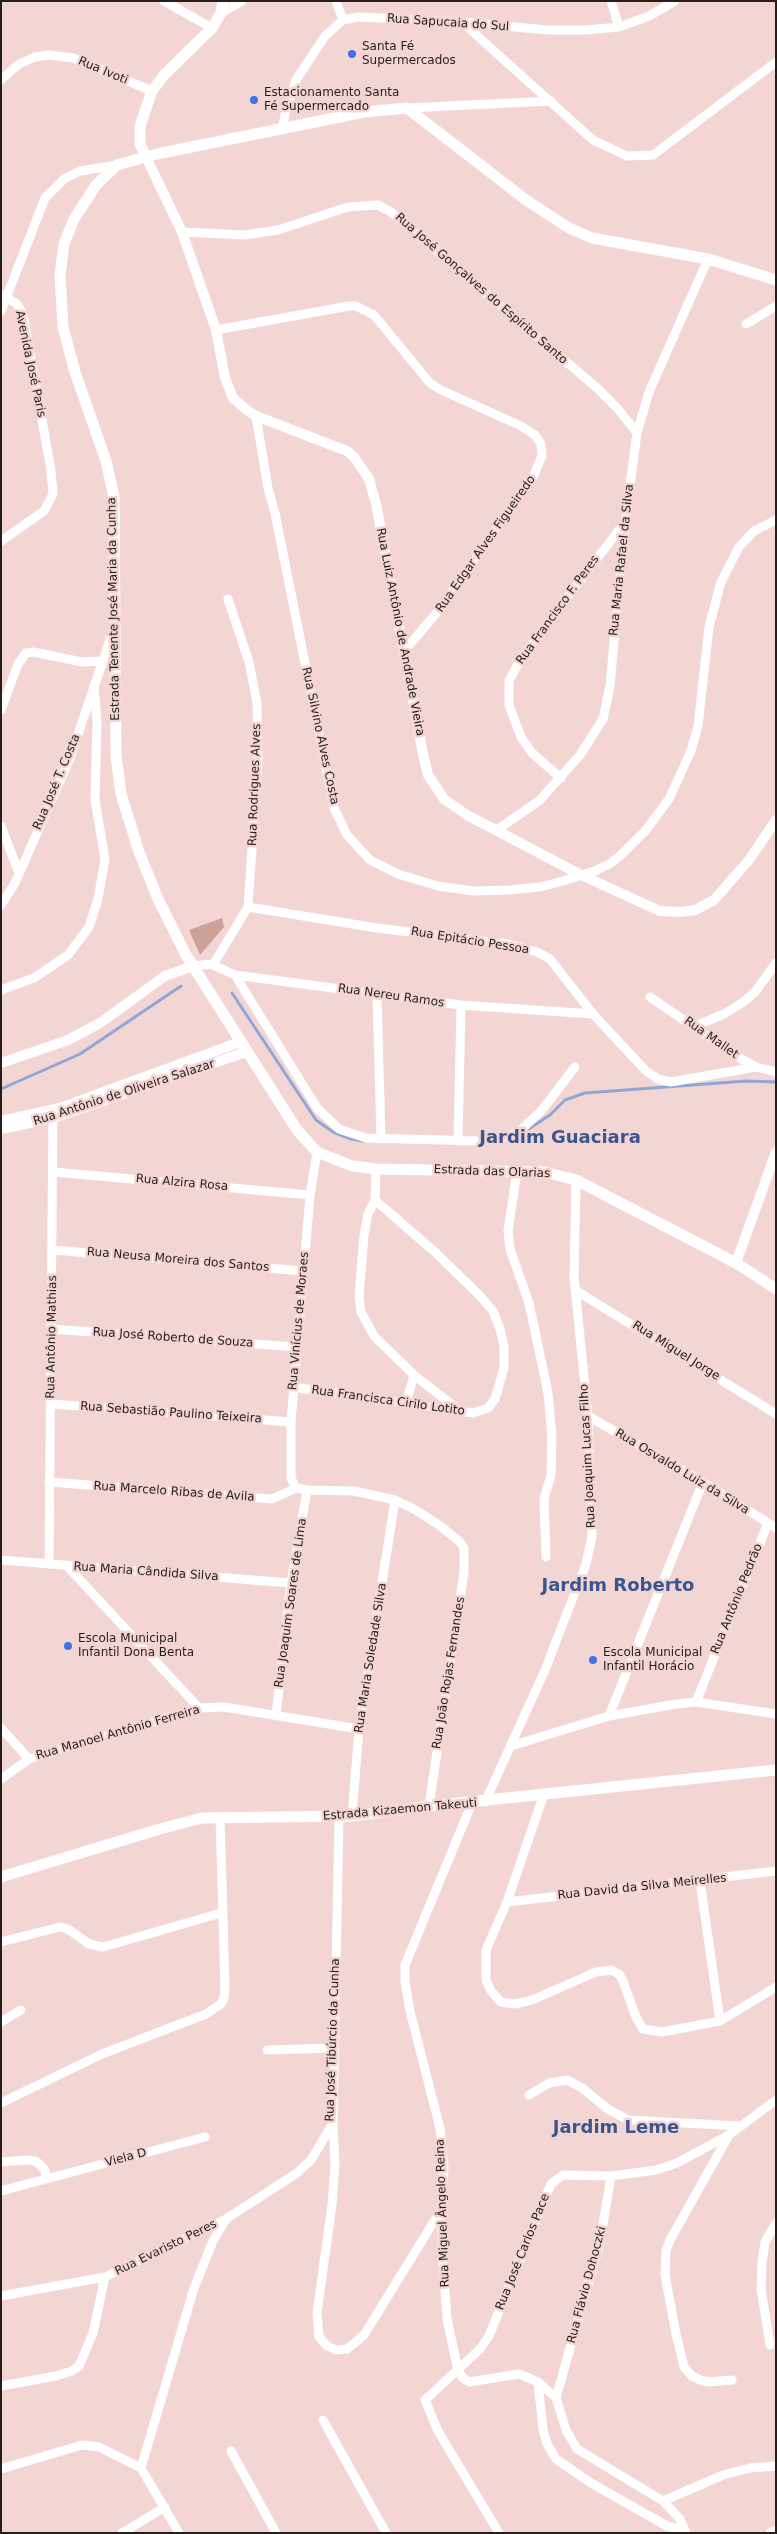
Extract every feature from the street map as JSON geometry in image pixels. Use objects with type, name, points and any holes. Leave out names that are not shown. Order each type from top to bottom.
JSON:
[{"type":"main road","points":[[146,157],[140,144],[140,126],[152,92],[165,74],[212,28],[222,7]]},
{"type":"main road","points":[[407,108],[526,200],[569,228],[592,238],[708,259],[776,280]]},
{"type":"main road","name":"Estrada Tenente José Maria da Cunha","points":[[243,1047],[192,966],[158,899],[139,852],[121,794],[116,756],[114,497],[106,461],[75,372],[63,327],[60,275],[64,244],[74,219],[96,185],[117,165],[146,157],[364,112],[407,108]]},
{"type":"main road","name":"Estrada das Olarias","points":[[243,1047],[297,1130],[317,1152],[352,1166],[376,1169],[544,1172],[576,1180],[736,1263],[776,1289]]},
{"type":"main road","name":"Estrada Kizaemon Takeuti","points":[[1,1877],[182,1822],[220,1817],[352,1816],[429,1806],[486,1802],[544,1794],[776,1770]]},
{"type":"street","points":[[164,1],[212,28]]},
{"type":"street","points":[[222,7],[242,1]]},
{"type":"street","points":[[282,130],[286,110],[296,80],[325,36],[344,20],[336,1]]},
{"type":"street","points":[[611,1],[619,28]]},
{"type":"street","name":"Rua Sapucaia do Sul","points":[[344,20],[359,17],[462,22],[547,30],[619,28],[649,16],[675,1]]},
{"type":"street","points":[[462,22],[593,140],[628,156],[653,155],[776,62]]},
{"type":"street","name":"Rua Ivoti","points":[[1,80],[19,64],[35,57],[49,55],[73,58],[152,92]]},
{"type":"street","points":[[407,108],[551,101]]},
{"type":"street","name":"Rua Luiz Antônio de Andrade Vieira","points":[[146,157],[182,232],[216,330],[225,378],[233,398],[256,416],[339,448],[354,457],[362,466],[369,479],[376,504],[428,774],[444,799],[467,815],[582,875],[660,911],[680,912],[695,910],[714,900],[750,860],[776,822]]},
{"type":"street","name":"Avenida José Paris","points":[[1,541],[44,511],[53,494],[51,470],[22,314],[17,304],[4,296],[45,198],[64,179],[80,171],[117,165]]},
{"type":"street","name":"Rua José Gonçalves do Espírito Santo","points":[[182,232],[245,235],[278,230],[348,207],[378,205],[391,212],[597,388],[618,409],[637,433]]},
{"type":"street","name":"Rua Maria Rafael da Silva","points":[[497,830],[540,800],[561,778],[593,737],[608,704],[625,522],[637,433],[649,392],[708,259]]},
{"type":"street","points":[[1,311],[4,296]]},
{"type":"street","name":"Rua Edgar Alves Figueiredo","points":[[216,330],[356,306],[374,315],[430,383],[441,390],[521,426],[535,435],[541,444],[542,456],[533,477],[435,615],[404,652]]},
{"type":"street","points":[[746,324],[776,306]]},
{"type":"street","name":"Rua Silvino Alves Costa","points":[[256,416],[268,488],[275,514],[334,808],[347,835],[370,860],[398,874],[438,886],[473,890],[510,890],[540,887],[595,871],[611,863],[631,847],[656,817],[678,783],[692,752],[698,726],[709,627],[716,594],[739,548],[754,531],[776,520]]},
{"type":"street","name":"Rua Francisco F. Peres","points":[[561,778],[532,753],[521,737],[509,705],[510,681],[521,658],[625,522]]},
{"type":"street","name":"Rua Rodrigues Alves","points":[[214,965],[248,907],[258,761],[257,703],[246,653],[228,599]]},
{"type":"street","name":"Rua José T. Costa","points":[[1,905],[19,873],[70,758],[115,626]]},
{"type":"street","points":[[1,710],[18,664],[26,653],[33,652],[82,662],[102,661]]},
{"type":"street","points":[[1,990],[34,978],[68,955],[88,927],[98,900],[105,859],[95,800],[97,721],[94,686]]},
{"type":"street","points":[[1,826],[19,873]]},
{"type":"street","name":"Rua Epitácio Pessoa","points":[[248,907],[377,928],[508,944],[537,952],[550,959],[593,1014],[646,1071],[658,1079],[671,1082],[756,1067]]},
{"type":"street","name":"Rua Nereu Ramos","points":[[192,966],[206,963],[234,975],[461,1005],[593,1014]]},
{"type":"street","points":[[693,1027],[724,1014],[742,1003],[755,992],[776,963]]},
{"type":"street","points":[[1,1063],[68,1040],[100,1023],[166,976],[192,966]]},
{"type":"street","points":[[234,975],[313,1102],[328,1120],[350,1134],[381,1140],[458,1141],[507,1138],[522,1129],[542,1110],[575,1067]]},
{"type":"street","points":[[378,994],[381,1140]]},
{"type":"street","name":"Rua Mallet","points":[[650,997],[715,1043],[756,1067],[776,1072]]},
{"type":"street","points":[[458,1141],[461,1005]]},
{"type":"street","name":"Rua Antônio de Oliveira Salazar","points":[[1,1129],[53,1114],[243,1047]]},
{"type":"street","name":"Rua Antônio de Oliveira Salazar","points":[[1,1121],[53,1114]]},
{"type":"street","name":"Rua Antônio Mathias","points":[[49,1564],[54,1172],[53,1114]]},
{"type":"street","name":"Rua Vinícius de Moraes","points":[[296,1488],[291,1478],[293,1387],[310,1196],[317,1152]]},
{"type":"street","points":[[736,1263],[776,1152]]},
{"type":"street","points":[[376,1169],[375,1200],[368,1214],[364,1235],[359,1297],[361,1312],[374,1336],[414,1375],[460,1411]]},
{"type":"street","points":[[518,1171],[508,1231],[510,1249],[529,1303],[548,1392],[552,1437],[551,1475],[544,1499],[546,1557]]},
{"type":"street","name":"Rua Alzira Rosa","points":[[54,1172],[310,1196]]},
{"type":"street","name":"Rua Joaquim Lucas Filho","points":[[486,1802],[545,1670],[590,1549],[592,1506],[588,1416],[576,1290],[574,1243],[576,1180]]},
{"type":"street","name":"Rua Francisca Cirilo Lotito","points":[[293,1387],[460,1411],[482,1411],[488,1408],[495,1399],[504,1368],[504,1346],[500,1330],[492,1312],[480,1296],[375,1200]]},
{"type":"street","name":"Rua Neusa Moreira dos Santos","points":[[53,1250],[303,1271]]},
{"type":"street","name":"Rua Miguel Jorge","points":[[576,1290],[776,1414]]},
{"type":"street","name":"Rua José Roberto de Souza","points":[[51,1330],[296,1347]]},
{"type":"street","points":[[406,1403],[414,1375]]},
{"type":"street","name":"Rua Sebastião Paulino Teixeira","points":[[51,1404],[291,1422]]},
{"type":"street","name":"Rua Osvaldo Luiz da Silva","points":[[588,1416],[703,1482],[772,1525]]},
{"type":"street","name":"Rua Marcelo Ribas de Avila","points":[[49,1482],[272,1499],[296,1488]]},
{"type":"street","points":[[609,1716],[703,1482]]},
{"type":"street","points":[[296,1488],[354,1492],[395,1500]]},
{"type":"street","name":"Rua Joaquim Soares de Lima","points":[[276,1715],[291,1583],[306,1490]]},
{"type":"street","name":"Rua João Rojas Fernandes","points":[[395,1500],[414,1509],[459,1541],[464,1548],[464,1572],[429,1806]]},
{"type":"street","name":"Rua Maria Soledade Silva","points":[[352,1816],[359,1729],[395,1500]]},
{"type":"street","name":"Rua Antônio Pedrão","points":[[696,1702],[772,1525]]},
{"type":"street","name":"Rua Maria Cândida Silva","points":[[1,1560],[291,1583]]},
{"type":"street","points":[[67,1566],[199,1708]]},
{"type":"street","points":[[511,1746],[609,1716],[696,1702],[776,1714]]},
{"type":"street","name":"Rua Manoel Antônio Ferreira","points":[[1,1779],[29,1759],[199,1708],[224,1707],[359,1729]]},
{"type":"street","points":[[1,1728],[29,1759]]},
{"type":"street","points":[[544,1794],[507,1902],[486,1950],[486,1980],[491,1991],[501,2002],[515,2004],[532,2000],[604,1969],[619,1974],[643,2029],[653,2032],[676,2031],[720,2021],[776,1987]]},
{"type":"street","name":"Rua Miguel Ângelo Reina","points":[[458,2370],[447,2319],[441,2210],[444,2168],[440,2128],[410,2012],[405,1982],[405,1965],[472,1803]]},
{"type":"street","points":[[1,2103],[102,2054],[214,2010],[224,1998],[220,1817]]},
{"type":"street","name":"Rua José Tibúrcio da Cunha","points":[[141,2468],[194,2288],[213,2241],[226,2219],[297,2173],[311,2160],[333,2123],[339,1817]]},
{"type":"street","name":"Rua David da Silva Meirelles","points":[[507,1902],[776,1871]]},
{"type":"street","points":[[700,1881],[720,2021]]},
{"type":"street","points":[[1,1942],[60,1927],[68,1929],[89,1944],[103,1947],[221,1913]]},
{"type":"street","points":[[1,2022],[21,2010]]},
{"type":"street","points":[[267,2050],[334,2048]]},
{"type":"street","points":[[530,2095],[549,2083],[567,2080],[582,2088],[608,2110],[628,2120],[740,2126]]},
{"type":"street","points":[[611,2176],[656,2170],[676,2163],[729,2135],[776,2100]]},
{"type":"street","points":[[333,2123],[335,2164],[332,2205],[317,2313],[319,2337],[326,2346],[336,2350],[347,2349],[364,2335],[441,2210]]},
{"type":"street","points":[[729,2135],[670,2240],[666,2251],[665,2275],[684,2367],[692,2376],[700,2380],[709,2382],[732,2380]]},
{"type":"street","name":"Viela D","points":[[1,2191],[205,2137]]},
{"type":"street","points":[[1,2162],[36,2161],[45,2170],[46,2179]]},
{"type":"street","name":"Rua José Carlos Pace","points":[[499,2533],[424,2403],[431,2393],[480,2349],[488,2336],[551,2184],[563,2175],[611,2176]]},
{"type":"street","name":"Rua Flávio Dohoczki","points":[[556,2398],[600,2242],[611,2176]]},
{"type":"street","name":"Rua Evaristo Peres","points":[[1,2296],[105,2276],[226,2219]]},
{"type":"street","points":[[770,2345],[762,2296],[762,2263],[765,2242],[776,2223]]},
{"type":"street","name":"Rua Evaristo Peres","points":[[1,2386],[56,2376],[72,2371],[79,2366],[93,2333],[105,2276]]},
{"type":"street","points":[[458,2370],[463,2378],[469,2382],[519,2374],[538,2382],[556,2398],[566,2430],[577,2449],[663,2501],[680,2519],[685,2531]]},
{"type":"street","points":[[538,2382],[543,2428],[547,2444],[556,2459],[591,2483],[651,2518],[667,2526],[685,2531]]},
{"type":"street","points":[[323,2420],[386,2533]]},
{"type":"street","points":[[1,2469],[82,2444],[98,2447],[141,2468],[180,2533]]},
{"type":"street","points":[[231,2451],[276,2533]]},
{"type":"street","points":[[663,2501],[706,2481],[738,2470],[776,2466]]},
{"type":"street","points":[[122,2533],[165,2507]]},
{"type":"street","points":[[771,2533],[776,2531]]},
{"type":"shaded area","points":[[222,918],[224,927],[200,955],[189,930]]},
{"type":"waterway","points":[[1,1089],[80,1054],[181,986]]},
{"type":"waterway","points":[[232,993],[316,1120],[333,1132],[351,1139],[363,1141]]},
{"type":"waterway","points":[[524,1132],[550,1115],[565,1100],[585,1093],[746,1081],[776,1082]]},
{"type":"place","name":"Santa Fé Supermercados","points":[[352,54]]},
{"type":"place","name":"Estacionamento Santa Fé Supermercado","points":[[254,100]]},
{"type":"place","name":"Escola Municipal Infantil Dona Benta","points":[[68,1646]]},
{"type":"place","name":"Escola Municipal Infantil Horácio","points":[[593,1660]]},
{"type":"district","name":"Jardim Guaciara","points":[[560,1138]]},
{"type":"district","name":"Jardim Roberto","points":[[618,1586]]},
{"type":"district","name":"Jardim Leme","points":[[616,2128]]}]
